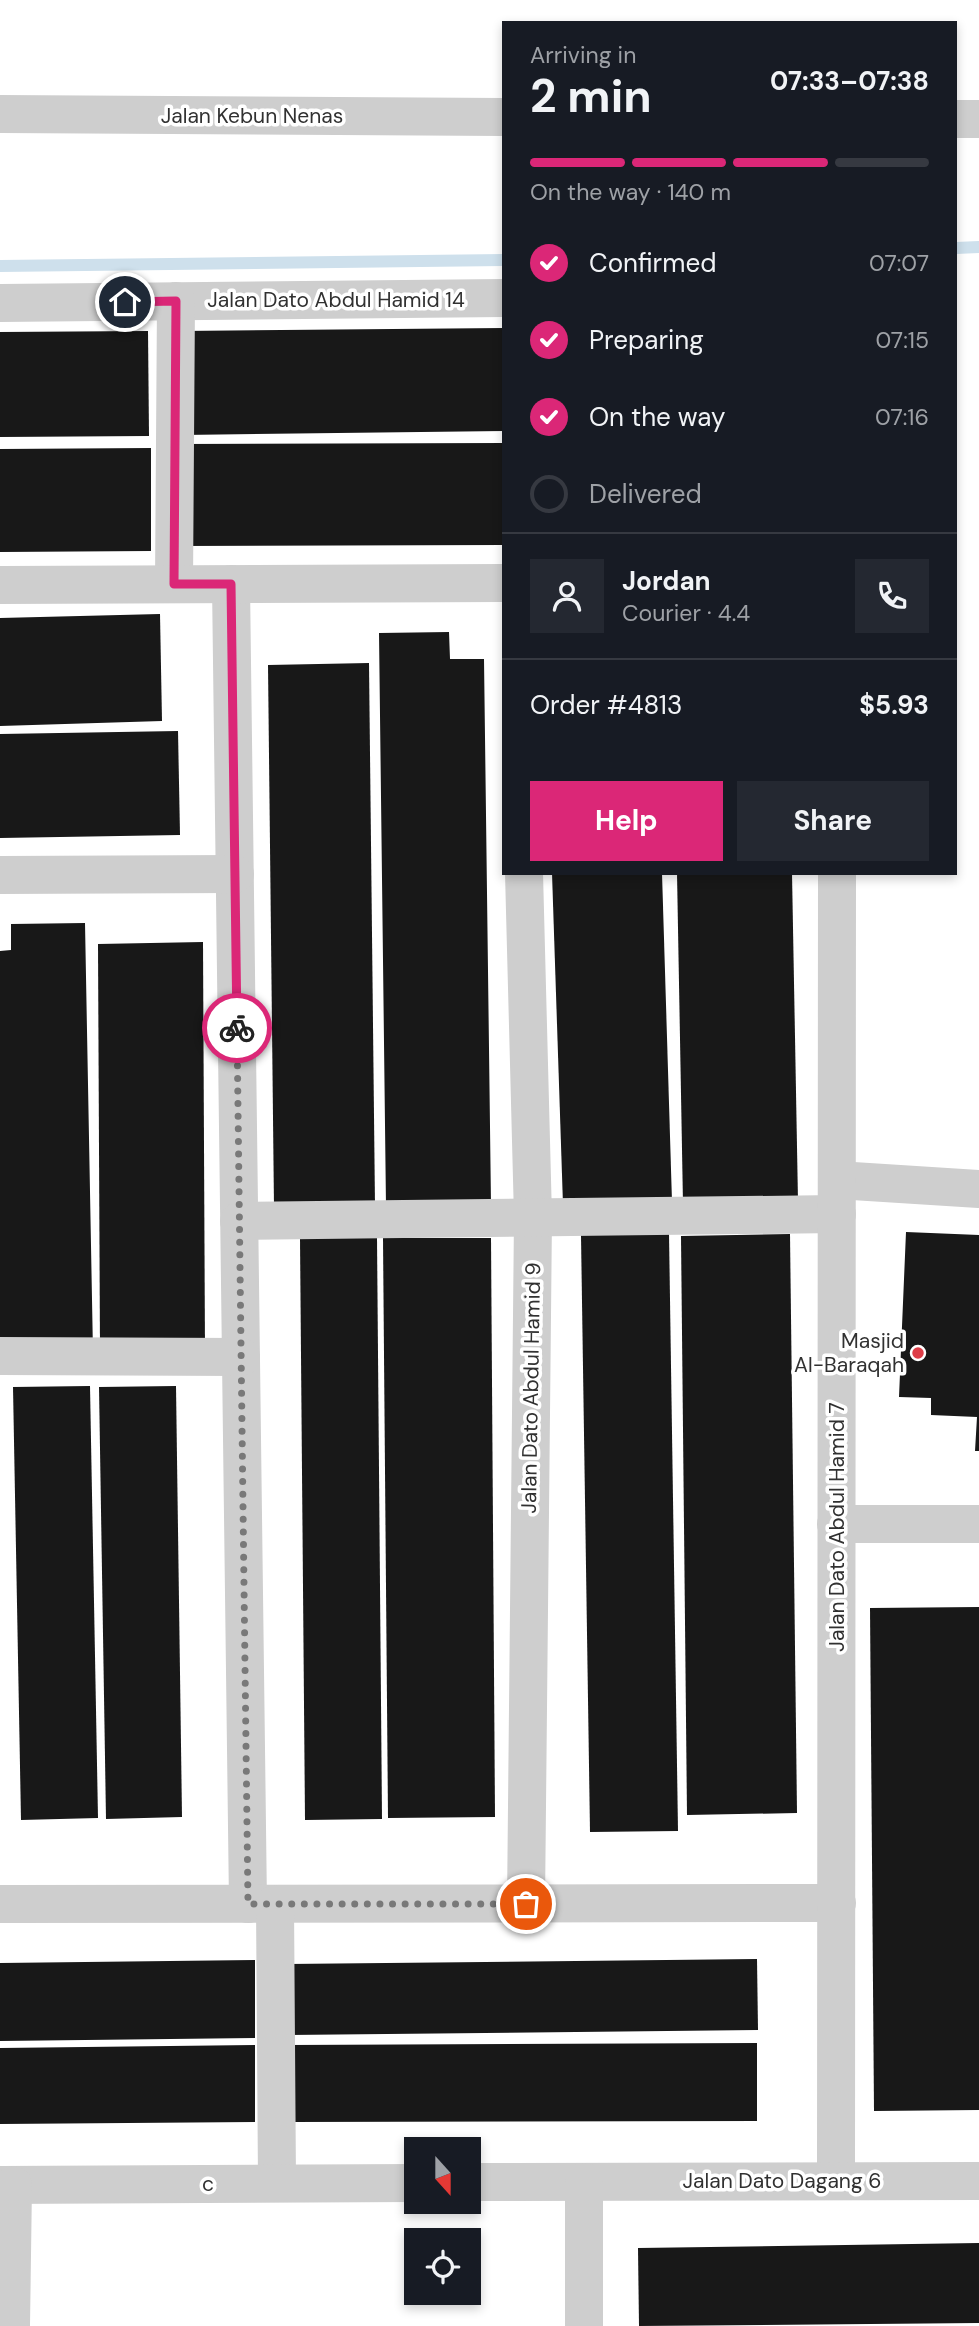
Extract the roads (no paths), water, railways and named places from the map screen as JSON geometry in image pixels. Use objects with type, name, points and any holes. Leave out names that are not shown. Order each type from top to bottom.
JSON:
[{"type":"street","name":"Jalan Kebun Nenas","points":[[0,114],[502,117]]},
{"type":"street","points":[[957,119],[979,119]]},
{"type":"street","name":"Jalan Dato Abdul Hamid 14","points":[[0,303],[502,298]]},
{"type":"street","points":[[174,584],[176,301]]},
{"type":"street","points":[[0,585],[502,583]]},
{"type":"street","points":[[231,584],[241,1357],[262,1904],[277,2183]]},
{"type":"street","points":[[0,875],[235,874]]},
{"type":"street","name":"Jalan Dato Abdul Hamid 9","points":[[524,875],[533,1217],[526,1904]]},
{"type":"street","name":"Jalan Dato Abdul Hamid 7","points":[[836,2181],[837,875]]},
{"type":"street","points":[[239,1221],[533,1217],[979,1189]]},
{"type":"street","points":[[0,1356],[241,1357]]},
{"type":"street","points":[[836,1524],[979,1524]]},
{"type":"street","points":[[0,1905],[837,1903]]},
{"type":"street","name":"Jalan Dato Dagang 6","points":[[584,2182],[979,2181]]},
{"type":"street","points":[[481,2182],[584,2182],[584,2326]]},
{"type":"street","name":"c","points":[[6,2185],[404,2183]]},
{"type":"street","points":[[6,2185],[11,2326]]},
{"type":"waterway","points":[[957,248],[979,247]]},
{"type":"waterway","points":[[0,266],[502,260]]},
{"type":"place","name":"Masjid Al-Baraqah","points":[[918,1353]]}]
